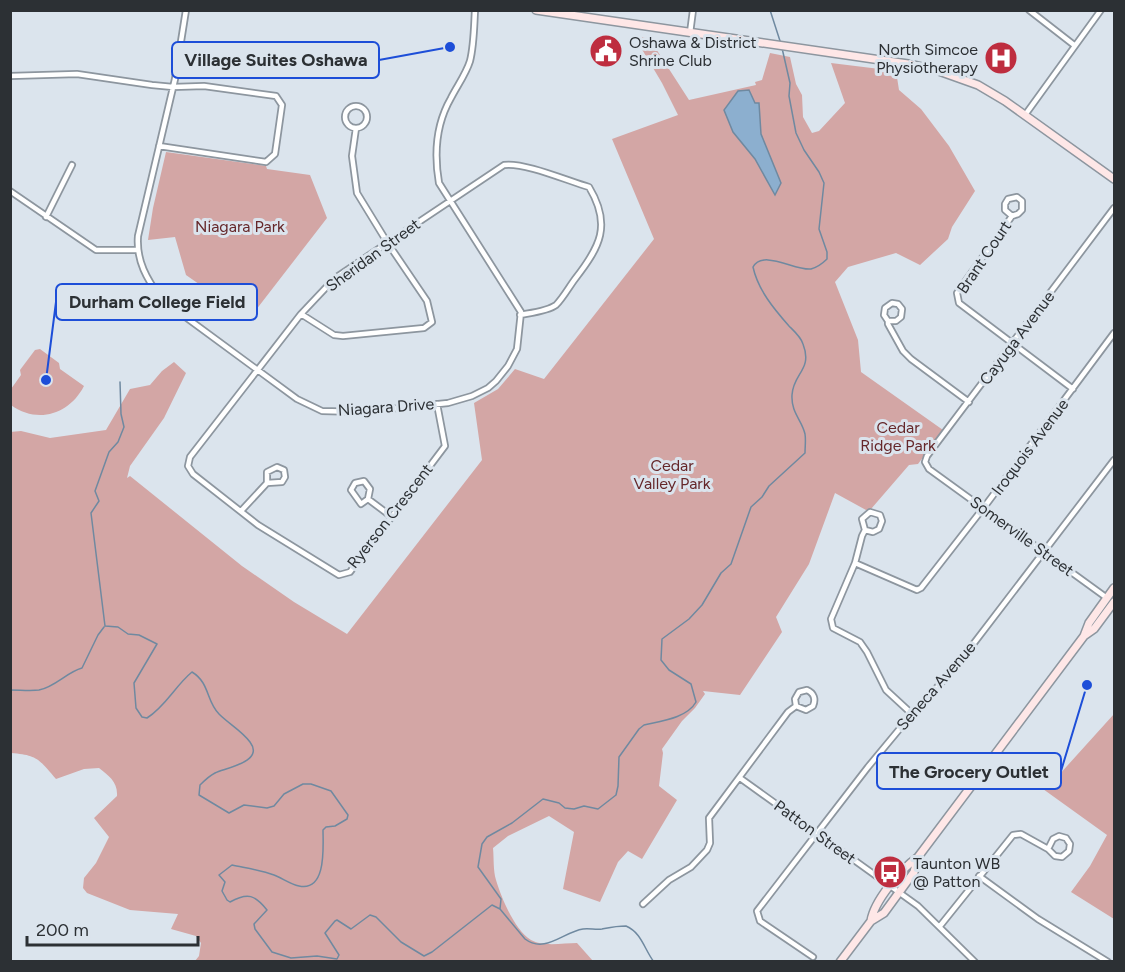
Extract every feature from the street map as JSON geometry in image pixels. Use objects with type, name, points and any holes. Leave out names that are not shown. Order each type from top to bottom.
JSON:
[{"type":"main road","points":[[536,10],[936,70],[978,85],[1025,115],[1114,179]]},
{"type":"main road","points":[[871,921],[872,911],[907,865],[918,857],[1084,636],[1089,622],[1114,588]]},
{"type":"main road","name":"Somerville Street","points":[[1107,598],[1114,603]]},
{"type":"main road","points":[[1084,636],[1094,629],[1114,603]]},
{"type":"main road","points":[[840,962],[871,921],[884,913],[914,872],[918,857]]},
{"type":"street","name":"Niagara Drive","points":[[186,10],[173,87],[138,236],[137,250],[147,278],[161,299],[297,399],[322,411],[360,412],[437,404],[472,396],[496,381],[508,366],[517,349],[520,315]]},
{"type":"street","points":[[475,10],[470,61],[449,101],[436,146],[435,162],[439,183],[511,295],[521,312],[520,315]]},
{"type":"street","points":[[690,33],[693,10]]},
{"type":"street","points":[[1029,10],[1074,45]]},
{"type":"street","points":[[1025,115],[1101,10]]},
{"type":"street","points":[[10,76],[77,74],[173,87],[204,86],[276,96],[282,105],[274,154],[270,159],[262,162],[159,146]]},
{"type":"street","points":[[357,106],[364,109],[367,116],[365,123],[356,128],[347,123],[345,116],[348,110],[357,106]]},
{"type":"street","points":[[301,314],[334,335],[343,336],[424,328],[432,322],[427,301],[357,194],[352,156],[356,128]]},
{"type":"street","points":[[46,217],[72,165]]},
{"type":"street","name":"Sheridan Street","points":[[257,371],[301,314],[335,278],[504,165],[521,166],[589,187],[598,202],[602,224],[600,240],[594,255],[554,306],[520,315]]},
{"type":"street","points":[[10,191],[96,250],[137,250]]},
{"type":"street","name":"Brant Court","points":[[1012,216],[1005,210],[1005,204],[1008,199],[1017,197],[1022,201],[1023,207],[1020,212],[1012,216],[957,293],[957,298],[962,306],[1012,344]]},
{"type":"street","name":"Cayuga Avenue","points":[[929,469],[925,462],[926,457],[1114,208]]},
{"type":"street","points":[[888,321],[896,321],[900,318],[902,312],[898,304],[889,304],[884,315],[889,328],[907,356],[969,402]]},
{"type":"street","name":"Iroquois Avenue","points":[[855,563],[917,590],[921,588],[984,508],[1114,333]]},
{"type":"street","points":[[1012,344],[1073,389]]},
{"type":"street","name":"Ryerson Crescent","points":[[257,371],[190,458],[188,466],[193,474],[258,525],[339,574],[350,572],[445,446],[437,404]]},
{"type":"street","name":"Seneca Avenue","points":[[813,957],[760,921],[757,911],[868,767],[958,664],[1114,460]]},
{"type":"street","points":[[241,511],[267,483],[267,472],[277,467],[284,470],[285,477],[282,482],[267,483]]},
{"type":"street","name":"Somerville Street","points":[[929,469],[1107,598]]},
{"type":"street","points":[[364,480],[370,489],[368,499],[361,504],[355,497],[351,490],[355,483],[364,480]]},
{"type":"street","points":[[368,499],[392,517]]},
{"type":"street","points":[[870,512],[877,513],[882,521],[880,528],[873,532],[865,530],[862,524],[864,516],[870,512]]},
{"type":"street","points":[[865,530],[855,563],[831,619],[831,624],[833,628],[860,642],[886,690],[912,714]]},
{"type":"street","points":[[807,690],[813,694],[815,702],[812,707],[806,710],[796,706],[796,696],[799,692],[807,690]]},
{"type":"street","points":[[643,904],[669,880],[691,867],[706,850],[710,843],[707,823],[709,818],[788,712],[796,706]]},
{"type":"street","name":"Patton Street","points":[[740,778],[918,906],[975,962]]},
{"type":"street","points":[[939,926],[1013,835],[1021,834],[1048,849],[1055,856],[1062,857],[1069,851],[1070,844],[1066,838],[1059,836],[1053,839],[1048,849]]},
{"type":"street","points":[[979,876],[1038,920],[1108,962]]},
{"type":"green space","name":"Cedar Valley Park","points":[[634,36],[649,38],[689,100],[756,85],[755,82],[762,80],[770,53],[790,57],[796,84],[802,95],[803,117],[812,133],[819,131],[845,103],[831,63],[896,71],[899,90],[921,109],[949,146],[975,191],[952,227],[948,239],[920,265],[896,253],[848,267],[835,282],[858,340],[861,372],[943,430],[918,464],[909,465],[871,509],[866,510],[835,493],[809,564],[776,617],[782,632],[740,695],[703,691],[705,694],[662,749],[659,786],[677,800],[642,859],[628,851],[618,862],[600,902],[563,889],[574,832],[549,816],[508,836],[493,848],[494,872],[498,887],[509,913],[525,936],[536,942],[547,944],[577,943],[593,961],[195,961],[199,956],[201,943],[196,936],[171,929],[178,914],[130,910],[87,893],[83,888],[84,878],[96,863],[109,837],[94,818],[117,796],[112,780],[99,768],[84,769],[56,779],[37,759],[11,753],[10,432],[21,431],[50,438],[106,430],[130,389],[150,385],[162,371],[174,362],[186,373],[164,418],[130,466],[127,478],[130,476],[242,566],[294,602],[347,634],[482,460],[474,403],[498,389],[515,369],[544,379],[654,239],[612,139],[678,115]]},
{"type":"green space","name":"Niagara Park","points":[[166,152],[266,166],[267,169],[310,175],[327,218],[249,319],[186,275],[175,237],[148,240]]},
{"type":"green space","points":[[40,349],[59,363],[60,369],[84,386],[70,404],[61,410],[42,415],[21,411],[11,405],[11,389],[21,375],[20,370],[35,350]]},
{"type":"green space","points":[[1114,714],[1114,919],[1071,892],[1090,866],[1107,835],[1043,789],[1058,776]]},
{"type":"water","points":[[749,90],[755,103],[759,103],[761,134],[781,183],[775,195],[755,159],[733,132],[724,110],[738,91]]},
{"type":"waterway","points":[[770,10],[781,44]]},
{"type":"waterway","points":[[500,909],[501,899],[478,867],[482,844],[487,837],[512,823],[543,799],[559,803],[565,808],[574,809],[584,806],[598,809],[616,795],[619,757],[639,729],[644,725],[680,715],[692,707],[696,702],[691,684],[669,670],[661,660],[662,639],[689,619],[702,605],[721,573],[731,564],[751,507],[762,497],[769,486],[805,453],[804,429],[792,401],[793,388],[806,360],[803,344],[767,299],[753,267],[758,262],[772,260],[811,269],[827,259],[827,252],[819,229],[824,183],[796,133],[789,96],[790,83],[782,48]]},
{"type":"waterway","points":[[105,626],[91,513],[99,501],[95,491],[109,452],[118,442],[124,427],[121,414],[120,382]]},
{"type":"waterway","points":[[105,626],[118,627],[128,634],[139,635],[157,644],[134,683],[136,708],[142,717],[147,718],[154,713],[192,672],[202,681],[219,714],[250,742],[253,749],[252,755],[242,763],[211,776],[200,785],[199,795],[229,813],[244,805],[267,808],[274,806],[284,794],[303,784],[311,784],[331,791],[348,815],[347,819],[323,830],[322,866],[315,882],[308,886],[299,886],[269,873],[232,865],[219,875],[225,882],[222,891],[227,900],[230,902],[246,896],[251,897],[259,901],[267,910],[254,924],[255,929],[272,952],[291,958],[317,956],[337,959],[339,955],[325,933],[337,920],[351,929],[370,915],[376,917],[401,942],[424,956],[492,905],[500,909],[525,939],[532,943],[547,943],[583,929],[626,926],[636,933],[654,962]]},
{"type":"waterway","points":[[10,690],[45,688],[82,668],[104,627]]},
{"type":"place","name":"Village Suites Oshawa","points":[[450,47]]},
{"type":"place","name":"Oshawa & District Shrine Club","points":[[606,51]]},
{"type":"place","name":"North Simcoe Physiotherapy","points":[[1001,58]]},
{"type":"place","name":"Durham College Field","points":[[46,380]]},
{"type":"place","name":"The Grocery Outlet","points":[[1087,685]]},
{"type":"place","name":"Taunton WB @ Patton","points":[[890,872]]},
{"type":"park label","name":"Cedar Ridge Park","points":[[898,436]]}]
